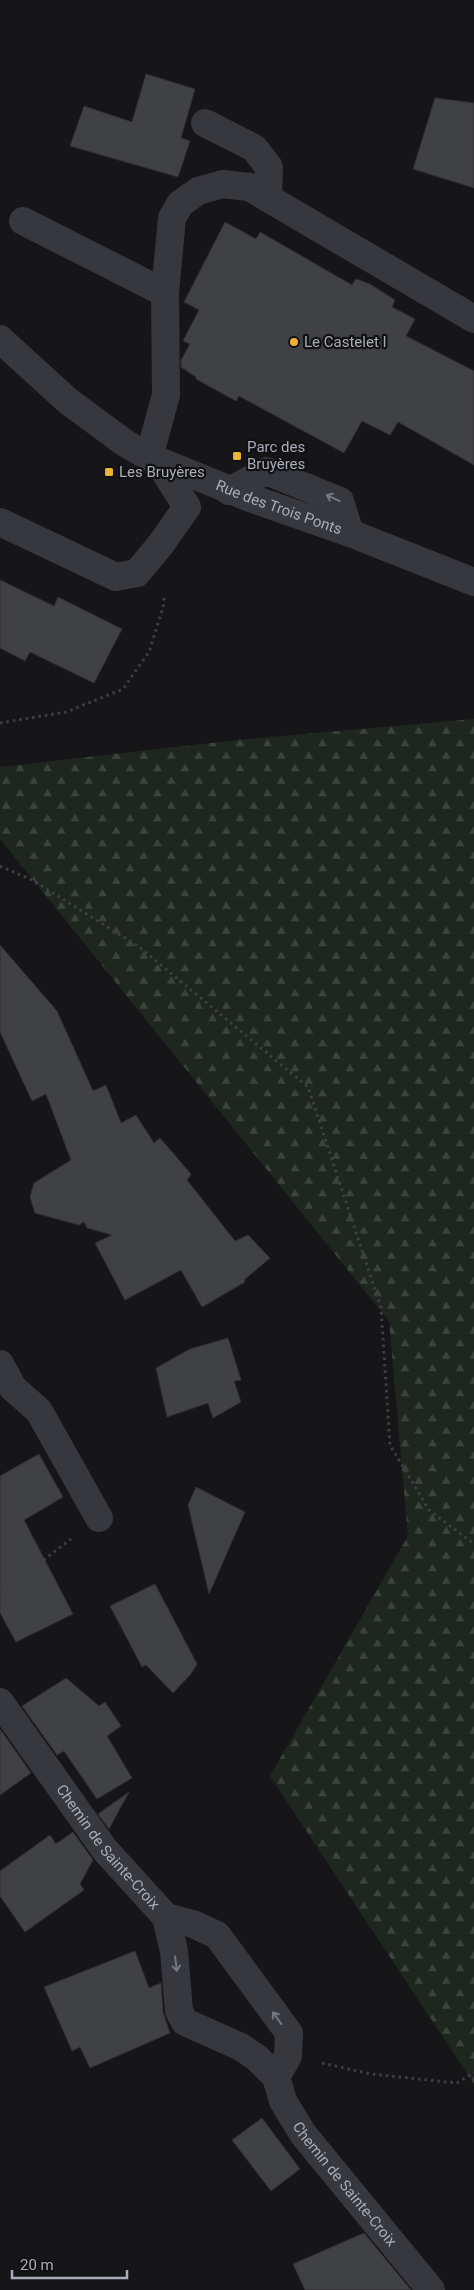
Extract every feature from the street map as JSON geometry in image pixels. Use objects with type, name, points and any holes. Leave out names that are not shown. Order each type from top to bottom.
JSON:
[{"type":"street","points":[[205,123],[254,148],[269,166],[268,198]]},
{"type":"street","points":[[0,522],[116,577],[137,573],[187,507],[153,459],[166,395],[165,293],[172,218],[180,204],[198,191],[223,184],[249,187],[474,319]]},
{"type":"street","points":[[23,221],[165,293]]},
{"type":"street","name":"Rue des Trois Ponts","points":[[0,339],[68,401],[125,443],[153,459],[229,490],[350,533],[474,582]]},
{"type":"street","points":[[0,1364],[13,1388],[39,1411],[99,1518]]},
{"type":"street","name":"Chemin de Sainte-Croix","points":[[0,1702],[105,1850],[166,1917],[174,1951],[179,2011],[185,2022],[241,2047],[257,2058],[282,2067],[283,2101],[303,2134],[431,2290]]},
{"type":"street","points":[[166,1917],[193,1924],[218,1935],[288,2033],[282,2067]]},
{"type":"path","points":[[0,723],[66,712],[123,689],[148,652],[164,604],[164,579],[151,556]]},
{"type":"path","points":[[0,866],[32,880],[138,946],[308,1087],[381,1308],[390,1445],[429,1510],[474,1544]]},
{"type":"path","points":[[0,1588],[20,1578],[99,1518]]},
{"type":"path","points":[[282,2067],[457,2083],[474,2073]]},
{"type":"green space","points":[[474,719],[474,2084],[270,1776],[408,1536],[389,1321],[0,839],[0,767],[237,740]]},
{"type":"building","points":[[146,74],[195,89],[181,138],[190,141],[178,177],[70,146],[84,106],[132,122]]},
{"type":"building","points":[[435,98],[474,103],[474,188],[413,169]]},
{"type":"building","name":"Le Castelet I","points":[[225,222],[256,239],[260,232],[352,285],[356,279],[370,284],[395,300],[392,307],[415,319],[406,336],[474,371],[474,465],[398,422],[390,435],[362,421],[344,453],[239,396],[236,401],[196,379],[196,377],[181,367],[181,360],[190,344],[183,341],[199,310],[184,302]]},
{"type":"building","points":[[0,580],[54,606],[58,597],[122,629],[94,683],[30,652],[25,661],[0,648]]},
{"type":"building","points":[[0,945],[57,1011],[93,1091],[106,1085],[121,1123],[136,1115],[154,1143],[160,1138],[191,1174],[187,1180],[235,1241],[248,1235],[270,1258],[244,1280],[245,1282],[202,1307],[181,1270],[125,1300],[95,1243],[112,1235],[87,1228],[84,1222],[79,1225],[35,1213],[30,1197],[34,1183],[71,1160],[46,1094],[32,1101],[0,1032]]},
{"type":"building","points":[[228,1338],[241,1380],[234,1381],[241,1402],[213,1418],[208,1403],[167,1417],[156,1368],[190,1349]]},
{"type":"building","points":[[39,1454],[63,1497],[24,1520],[73,1614],[16,1642],[0,1613],[0,1476]]},
{"type":"building","points":[[196,1487],[245,1512],[209,1594],[188,1505]]},
{"type":"building","points":[[155,1584],[197,1664],[191,1674],[173,1693],[146,1665],[142,1667],[110,1606]]},
{"type":"building","points":[[66,1678],[99,1706],[105,1702],[121,1726],[107,1736],[132,1778],[97,1799],[64,1751],[57,1755],[22,1706]]},
{"type":"building","points":[[0,1729],[31,1773],[0,1795]]},
{"type":"building","points":[[129,1792],[109,1829],[98,1814]]},
{"type":"building","points":[[73,1832],[93,1860],[80,1884],[84,1890],[25,1932],[0,1896],[0,1871],[50,1835],[56,1844]]},
{"type":"building","points":[[135,1951],[149,1988],[161,1983],[163,2012],[170,2033],[90,2068],[80,2047],[72,2051],[44,1987]]},
{"type":"building","points":[[262,2118],[300,2169],[271,2191],[232,2140]]},
{"type":"building","points":[[364,2233],[411,2290],[305,2290],[293,2264]]},
{"type":"place","name":"Le Castelet I","points":[[294,342]]},
{"type":"place","name":"Parc des Bruyères","points":[[237,456]]},
{"type":"place","name":"Les Bruyères","points":[[109,472]]}]
